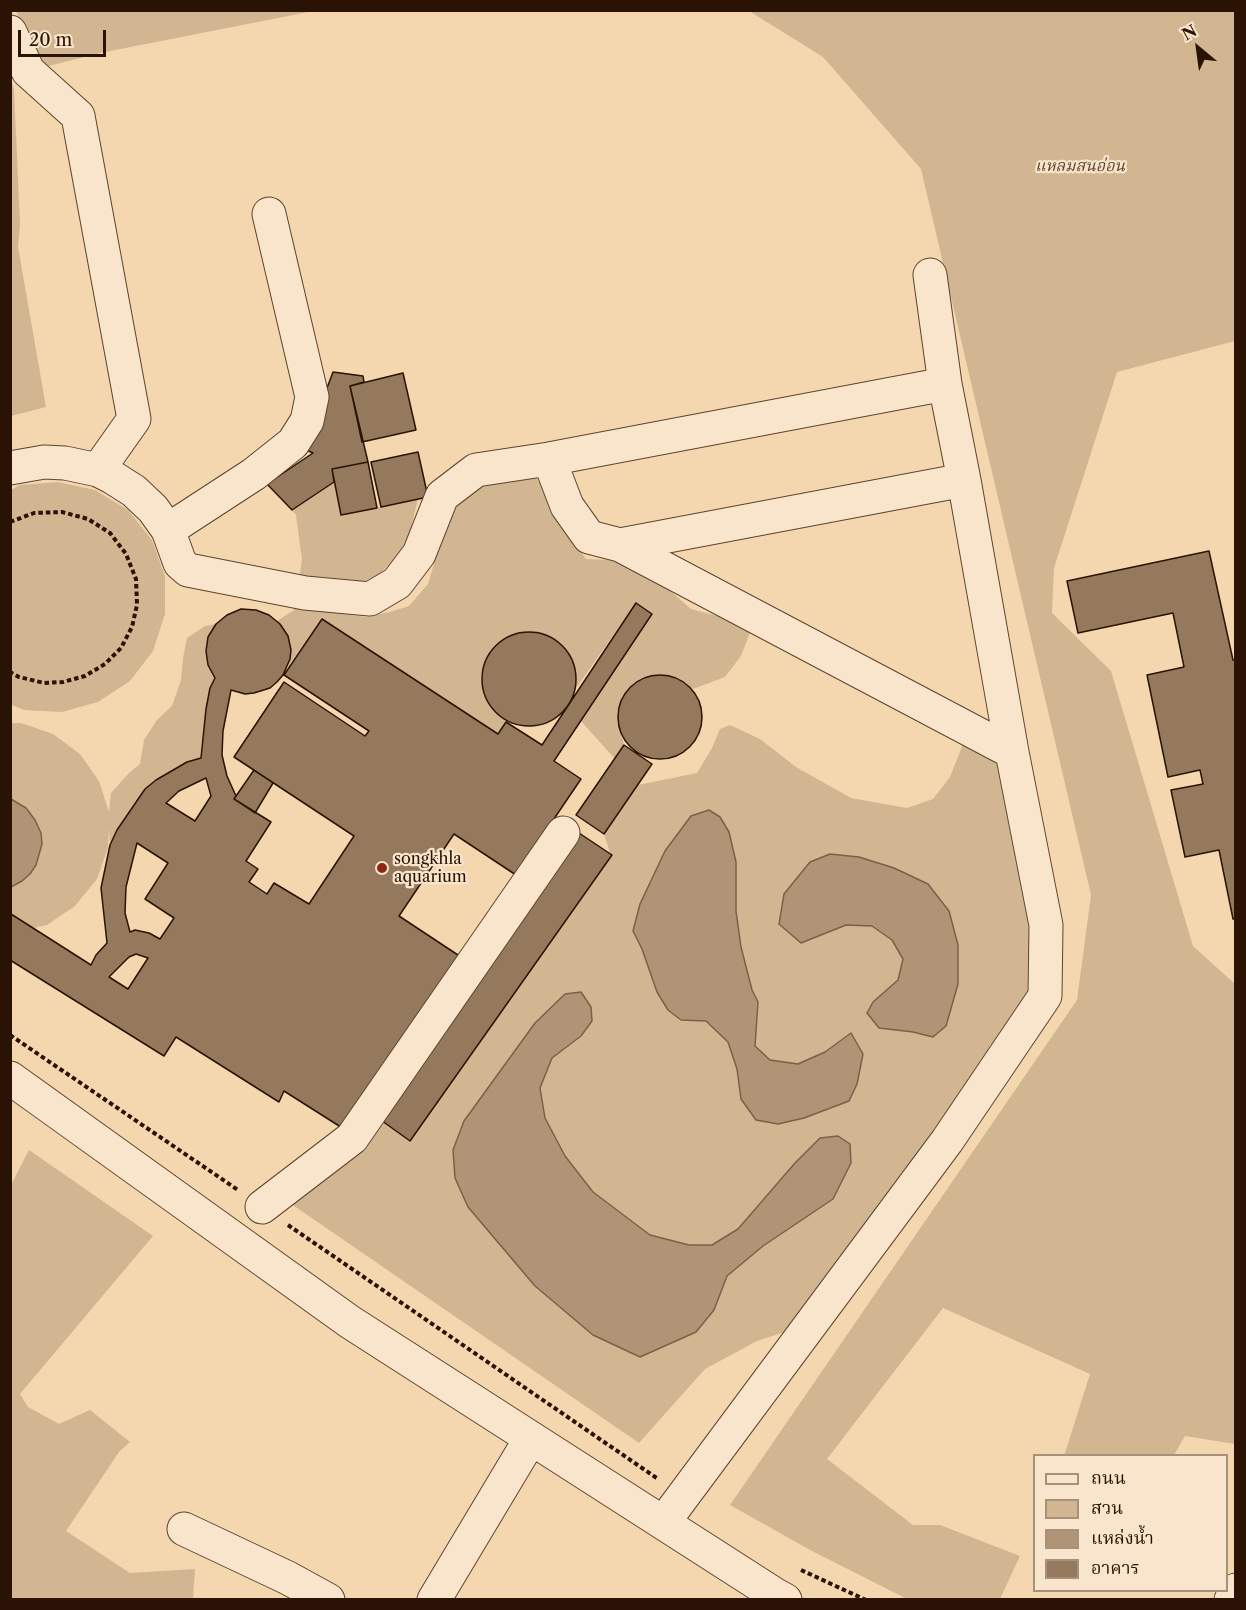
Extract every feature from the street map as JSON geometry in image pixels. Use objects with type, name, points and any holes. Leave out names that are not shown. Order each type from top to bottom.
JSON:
[{"type":"street","points":[[10,32],[28,71],[78,116],[134,419],[98,470]]},
{"type":"street","points":[[168,530],[262,468],[293,443],[307,421],[312,397],[269,214]]},
{"type":"street","points":[[663,1523],[947,1141],[1045,996],[1046,925],[945,384],[930,275]]},
{"type":"street","points":[[10,468],[44,462],[65,463],[98,470],[134,491],[153,509],[168,530],[180,563],[188,570],[305,593],[370,599],[397,584],[419,554],[442,496],[476,470],[549,459],[945,384]]},
{"type":"street","points":[[549,459],[567,506],[589,537],[620,545],[1012,752]]},
{"type":"street","points":[[620,545],[964,480]]},
{"type":"street","points":[[262,1207],[352,1138],[563,833]]},
{"type":"street","points":[[10,1078],[350,1322],[785,1599]]},
{"type":"street","points":[[434,1599],[531,1438]]},
{"type":"street","points":[[184,1529],[328,1599]]},
{"type":"street","points":[[1231,1599],[1236,1590]]},
{"type":"path","points":[[10,522],[34,513],[62,512],[87,519],[110,533],[126,554],[136,579],[137,605],[132,627],[121,648],[105,664],[85,676],[63,682],[44,683],[19,677],[10,672]]},
{"type":"path","points":[[10,1035],[682,1496]]},
{"type":"path","points":[[792,1566],[866,1599]]},
{"type":"green space","points":[[16,11],[314,11],[100,53],[41,68]]},
{"type":"green space","name":"แหลมสนอ่อน","points":[[749,11],[1235,11],[1235,341],[1117,372],[1054,568],[1052,613],[1111,671],[1193,946],[1235,984],[1235,1444],[1185,1436],[1175,1454],[1064,1454],[1090,1374],[943,1308],[827,1459],[913,1525],[940,1525],[1020,1556],[1000,1599],[907,1599],[812,1551],[730,1505],[1077,1000],[1091,895],[921,169],[823,57]]},
{"type":"green space","points":[[11,80],[14,89],[20,224],[18,247],[46,407],[11,416]]},
{"type":"green space","points":[[535,477],[553,498],[567,534],[586,559],[612,560],[627,566],[668,589],[691,609],[725,618],[751,630],[741,656],[725,677],[693,689],[681,680],[668,675],[653,675],[639,680],[628,689],[621,702],[618,716],[624,745],[615,759],[581,721],[652,614],[636,603],[574,691],[575,670],[570,656],[560,644],[548,636],[533,632],[518,633],[504,639],[493,649],[485,662],[481,676],[483,692],[489,705],[506,722],[498,734],[322,619],[287,668],[291,650],[288,636],[277,621],[294,610],[294,607],[366,617],[409,606],[428,584],[445,527],[461,499],[481,484]]},
{"type":"green space","points":[[58,482],[95,490],[128,510],[152,540],[165,576],[165,614],[153,651],[130,681],[98,702],[62,712],[24,710],[10,704],[11,490],[20,485]]},
{"type":"green space","points":[[334,482],[341,515],[418,499],[410,532],[399,554],[381,573],[363,582],[299,579],[302,560],[296,515],[292,510]]},
{"type":"green space","points":[[216,624],[208,637],[206,651],[208,665],[215,678],[210,688],[206,709],[201,758],[187,762],[156,779],[145,789],[110,845],[109,828],[108,848],[97,879],[75,906],[47,925],[34,928],[11,915],[11,723],[21,723],[53,734],[80,754],[99,781],[109,812],[111,793],[140,764],[144,740],[157,720],[172,706],[181,680],[187,638],[205,626]]},
{"type":"green space","points":[[730,725],[760,739],[796,767],[851,798],[907,808],[933,799],[950,777],[963,744],[1006,765],[1036,963],[1029,990],[1019,1009],[872,1217],[788,1331],[757,1341],[705,1369],[639,1443],[287,1201],[364,1151],[384,1122],[411,1140],[611,856],[604,834],[638,785],[697,773],[720,729]],"holes":[[[665,851],[736,862],[736,911],[741,947],[752,990],[758,1002],[755,1046],[770,1060],[798,1064],[825,1052],[851,1033],[849,1101],[804,1118],[778,1124],[756,1120],[741,1099],[737,1069],[728,1042],[706,1021],[642,949],[633,931]],[[859,857],[894,868],[928,884],[933,1037],[879,1028],[873,1002],[898,980],[903,959],[892,940],[872,926],[846,925],[801,943]],[[535,1023],[581,1036],[552,1058],[540,1088],[545,1119],[565,1156],[593,1192],[650,1235],[689,1245],[712,1245],[738,1229],[795,1163],[821,1138],[833,1199],[763,1246],[727,1276],[714,1310],[696,1332],[639,1356],[453,1150],[464,1121]]]},
{"type":"green space","points":[[29,1150],[153,1236],[20,1394],[28,1407],[59,1424],[90,1410],[130,1442],[119,1452],[66,1531],[130,1573],[195,1569],[193,1599],[11,1599],[10,1187]]},
{"type":"water","points":[[11,799],[26,808],[35,820],[41,833],[42,844],[36,865],[30,874],[11,887]]},
{"type":"water","points":[[709,810],[720,817],[729,832],[736,862],[736,911],[741,947],[752,990],[758,1002],[755,1046],[770,1060],[798,1064],[825,1052],[851,1033],[863,1054],[857,1084],[849,1101],[804,1118],[778,1124],[756,1120],[741,1099],[737,1069],[728,1042],[706,1021],[681,1020],[668,1010],[657,992],[633,931],[640,904],[665,851],[691,816]]},
{"type":"water","points":[[830,854],[859,857],[894,868],[928,884],[949,911],[958,945],[958,984],[946,1026],[933,1037],[879,1028],[867,1013],[873,1002],[898,980],[903,959],[892,940],[872,926],[846,925],[801,943],[779,924],[784,894],[810,862]]},
{"type":"water","points":[[581,992],[591,1007],[592,1021],[581,1036],[552,1058],[540,1088],[545,1118],[565,1156],[593,1192],[650,1235],[689,1245],[712,1245],[738,1229],[795,1163],[820,1138],[838,1136],[850,1144],[851,1163],[833,1199],[763,1246],[727,1276],[714,1310],[696,1332],[640,1357],[593,1335],[535,1286],[468,1207],[455,1178],[453,1150],[464,1121],[535,1023],[565,994]]},
{"type":"building","points":[[333,372],[363,376],[364,382],[350,386],[368,462],[332,469],[334,482],[292,510],[267,484],[313,453],[304,449]]},
{"type":"building","points":[[403,373],[416,430],[362,442],[350,386]]},
{"type":"building","points":[[418,452],[428,497],[381,507],[371,462]]},
{"type":"building","points":[[368,462],[377,508],[341,515],[332,469]]},
{"type":"building","points":[[1209,551],[1233,660],[1236,660],[1236,919],[1233,919],[1219,850],[1185,857],[1171,790],[1203,784],[1200,770],[1168,777],[1147,675],[1184,667],[1173,613],[1078,633],[1067,581]]},
{"type":"building","name":"songkhla aquarium","points":[[636,603],[652,614],[554,761],[581,779],[516,875],[454,834],[399,916],[461,957],[347,1131],[284,1091],[279,1102],[176,1037],[164,1056],[10,960],[11,914],[91,965],[96,955],[107,943],[101,888],[110,845],[117,830],[145,789],[187,762],[201,758],[206,709],[210,688],[215,678],[208,665],[206,651],[208,637],[216,624],[227,615],[241,609],[256,610],[269,615],[280,624],[288,636],[291,650],[283,675],[270,688],[245,694],[231,690],[223,731],[222,755],[227,776],[236,796],[234,799],[271,822],[246,861],[258,869],[249,882],[267,894],[274,883],[309,904],[354,836],[234,757],[284,682],[365,736],[369,731],[284,675],[322,619],[498,734],[506,722],[542,745]],"holes":[[[206,778],[211,796],[195,821],[166,803],[179,791]],[[137,843],[168,863],[145,899],[174,918],[160,939],[149,933],[135,930],[130,932],[125,913],[126,887]],[[136,954],[148,958],[128,989],[109,977],[129,957]]]},
{"type":"building","points":[[529,632],[547,636],[562,646],[572,661],[576,679],[572,697],[562,712],[547,722],[529,726],[511,722],[496,712],[486,697],[482,679],[486,661],[496,646],[511,636]]},
{"type":"building","points":[[660,675],[676,678],[690,687],[699,701],[702,717],[699,733],[690,747],[676,756],[660,759],[644,756],[630,747],[621,733],[618,717],[621,701],[630,687],[644,678]]},
{"type":"building","points":[[624,745],[652,764],[604,834],[576,815]]},
{"type":"building","points":[[254,770],[273,783],[255,813],[234,799]]},
{"type":"building","points":[[579,833],[612,855],[410,1141],[378,1118]]},
{"type":"place","name":"songkhla aquarium","points":[[382,868]]}]
